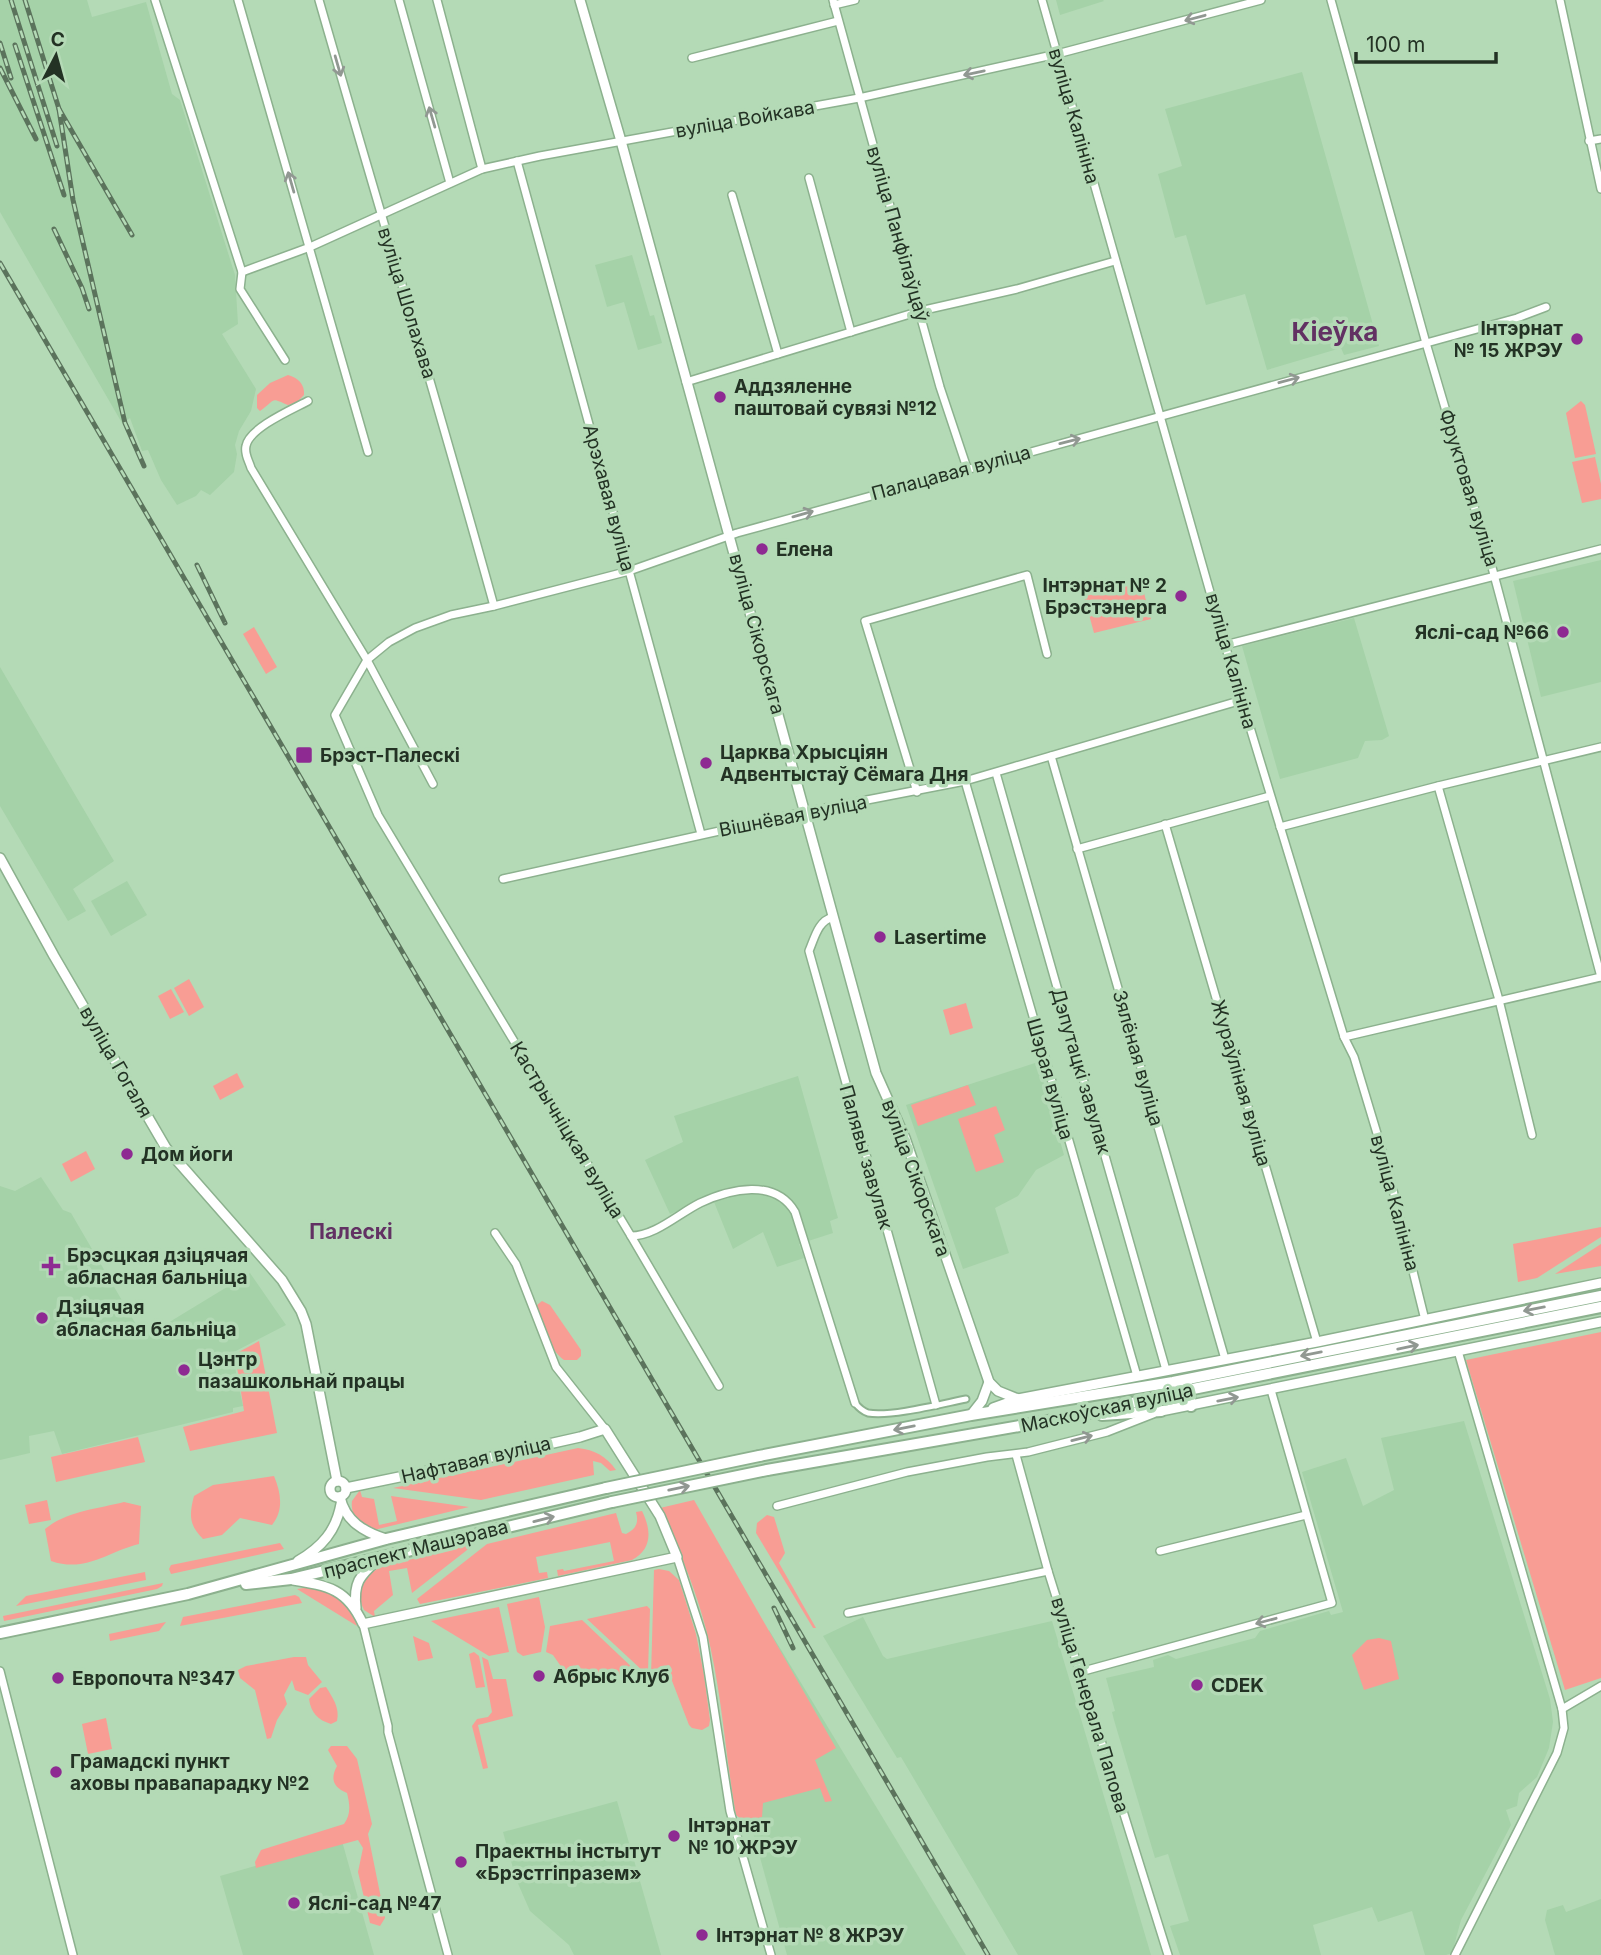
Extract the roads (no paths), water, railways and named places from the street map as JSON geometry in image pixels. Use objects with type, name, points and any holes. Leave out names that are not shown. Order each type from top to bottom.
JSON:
[{"type":"main road","name":"Маскоўская вуліца","points":[[1187,1385],[1601,1296]]},
{"type":"main road","name":"Маскоўская вуліца","points":[[606,1488],[971,1415],[1187,1385],[1601,1307]]},
{"type":"main road","points":[[1168,1370],[1175,1387]]},
{"type":"main road","points":[[1187,1385],[1191,1406]]},
{"type":"main road","name":"Маскоўская вуліца","points":[[612,1502],[767,1470],[1071,1417],[1175,1387]]},
{"type":"main road","points":[[1071,1417],[1161,1411]]},
{"type":"main road","name":"праспект Машэрава","points":[[0,1633],[218,1587],[386,1539],[606,1488]]},
{"type":"main road","name":"праспект Машэрава","points":[[218,1587],[291,1579],[612,1502]]},
{"type":"street","points":[[155,0],[242,272],[240,289],[285,360]]},
{"type":"street","points":[[238,0],[368,452]]},
{"type":"street","name":"вуліца Шолахава","points":[[319,0],[380,214],[439,406],[494,606]]},
{"type":"street","points":[[399,0],[450,183]]},
{"type":"street","points":[[437,0],[482,169]]},
{"type":"street","name":"вуліца Сікорскага","points":[[580,0],[686,382],[734,534],[805,812],[876,1073],[905,1139],[989,1382]]},
{"type":"street","points":[[834,3],[855,0]]},
{"type":"street","name":"вуліца Калініна","points":[[1042,0],[1225,645],[1344,1037],[1353,1057],[1388,1170],[1425,1320]]},
{"type":"street","name":"вуліца Войкава","points":[[242,272],[310,247],[482,169],[859,98],[1057,54],[1261,0]]},
{"type":"street","name":"Фруктовая вуліца","points":[[1331,0],[1426,343],[1495,576],[1601,977]]},
{"type":"street","points":[[1560,0],[1601,189]]},
{"type":"street","name":"вуліца Панфілаўцаў","points":[[834,3],[940,387],[967,468]]},
{"type":"street","points":[[692,58],[838,21]]},
{"type":"street","points":[[1589,141],[1601,139]]},
{"type":"street","name":"Арэхавая вуліца","points":[[517,161],[701,834]]},
{"type":"street","points":[[809,178],[851,332]]},
{"type":"street","points":[[732,195],[778,354]]},
{"type":"street","points":[[686,382],[920,311],[1016,289],[1115,261]]},
{"type":"street","name":"Палацавая вуліца","points":[[367,660],[389,642],[415,628],[451,615],[629,571],[734,534],[1532,314],[1546,307]]},
{"type":"street","points":[[308,401],[263,426],[248,440],[246,455],[251,468],[367,660],[433,784]]},
{"type":"street","points":[[1225,645],[1601,549]]},
{"type":"street","points":[[917,792],[865,621],[1027,575],[1047,654]]},
{"type":"street","name":"Кастрычніцкая вуліца","points":[[367,660],[335,715],[371,801],[415,879],[631,1236],[647,1233],[700,1204],[733,1192],[769,1191],[786,1199],[795,1212],[855,1403],[865,1412],[873,1413],[966,1399]]},
{"type":"street","name":"Вішнёвая вуліца","points":[[503,879],[701,834],[965,781],[1242,700]]},
{"type":"street","points":[[1280,827],[1601,747]]},
{"type":"street","name":"Зялёная вуліца","points":[[1051,756],[1225,1359]]},
{"type":"street","name":"Дэпутацкі завулак","points":[[996,773],[1168,1370]]},
{"type":"street","name":"Шэрая вуліца","points":[[965,781],[1136,1376]]},
{"type":"street","points":[[1438,786],[1499,1000],[1532,1135]]},
{"type":"street","points":[[1077,849],[1270,796]]},
{"type":"street","name":"Жураўліная вуліца","points":[[1165,824],[1317,1342]]},
{"type":"street","name":"вуліца Гогаля","points":[[0,858],[166,1148],[282,1280],[302,1311],[337,1481]]},
{"type":"street","name":"Палявы завулак","points":[[833,917],[821,924],[809,951],[936,1405]]},
{"type":"street","points":[[1344,1037],[1601,977]]},
{"type":"street","points":[[495,1233],[516,1264],[556,1367],[606,1429],[660,1516],[677,1557],[703,1637],[730,1811],[771,1955]]},
{"type":"street","points":[[631,1236],[719,1385]]},
{"type":"street","name":"Маскоўская вуліца","points":[[971,1415],[1018,1399],[1317,1342],[1601,1283]]},
{"type":"street","name":"Маскоўская вуліца","points":[[777,1506],[907,1472],[987,1457],[1016,1455],[1107,1432],[1161,1411],[1601,1322]]},
{"type":"street","points":[[1455,1955],[1557,1753],[1564,1728],[1562,1709],[1458,1351]]},
{"type":"street","points":[[971,1415],[982,1401],[989,1382],[998,1391],[1018,1399]]},
{"type":"street","points":[[1080,1672],[1332,1603],[1271,1390]]},
{"type":"street","name":"Нафтавая вуліца","points":[[346,1488],[606,1429]]},
{"type":"street","name":"вуліца Генерала Папова","points":[[1016,1455],[1048,1571],[1168,1955]]},
{"type":"street","points":[[290,1566],[314,1551],[334,1528],[340,1500],[346,1488],[343,1483],[337,1481],[331,1489],[340,1500],[355,1525],[368,1534],[386,1539]]},
{"type":"street","points":[[1160,1550],[1306,1515]]},
{"type":"street","points":[[363,1624],[677,1557]]},
{"type":"street","points":[[356,1608],[355,1594],[360,1577],[378,1559]]},
{"type":"street","points":[[848,1613],[1048,1571]]},
{"type":"street","points":[[291,1579],[328,1586],[346,1597],[356,1608],[363,1624],[388,1732],[448,1955]]},
{"type":"street","points":[[0,1671],[73,1955]]},
{"type":"street","points":[[1562,1709],[1601,1686]]},
{"type":"railway","points":[[11,0],[57,146]]},
{"type":"railway","points":[[25,0],[59,109],[132,235]]},
{"type":"railway","points":[[0,43],[11,78]]},
{"type":"railway","points":[[15,45],[64,195]]},
{"type":"railway","points":[[0,68],[36,139]]},
{"type":"railway","points":[[59,109],[73,200],[125,423],[144,466]]},
{"type":"railway","points":[[54,229],[89,309]]},
{"type":"railway","points":[[0,263],[988,1955]]},
{"type":"railway","points":[[197,565],[225,623]]},
{"type":"railway","points":[[774,1608],[793,1648]]},
{"type":"place","name":"Інтэрнат № 15 ЖРЭУ","points":[[1577,339]]},
{"type":"place","name":"Аддзяленне паштовай сувязі №12","points":[[720,397]]},
{"type":"place","name":"Елена","points":[[762,549]]},
{"type":"place","name":"Інтэрнат № 2 Брэстэнерга","points":[[1181,596]]},
{"type":"place","name":"Яслі-сад №66","points":[[1563,632]]},
{"type":"place","name":"Брэст-Палескі","points":[[304,755]]},
{"type":"place","name":"Царква Хрысціян Адвентыстаў Сёмага Дня","points":[[706,763]]},
{"type":"place","name":"Lasertime","points":[[880,937]]},
{"type":"place","name":"Дом йоги","points":[[127,1154]]},
{"type":"place","name":"Брэсцкая дзіцячая абласная бальніца","points":[[51,1266]]},
{"type":"place","name":"Дзіцячая абласная бальніца","points":[[42,1318]]},
{"type":"place","name":"Цэнтр пазашкольнай працы","points":[[184,1370]]},
{"type":"place","name":"Абрыс Клуб","points":[[539,1676]]},
{"type":"place","name":"Европочта №347","points":[[58,1678]]},
{"type":"place","name":"CDEK","points":[[1197,1685]]},
{"type":"place","name":"Грамадскі пункт аховы правапарадку №2","points":[[56,1772]]},
{"type":"place","name":"Інтэрнат № 10 ЖРЭУ","points":[[674,1836]]},
{"type":"place","name":"Праектны інстытут «Брэстгіпразем»","points":[[461,1862]]},
{"type":"place","name":"Яслі-сад №47","points":[[294,1903]]},
{"type":"place","name":"Інтэрнат № 8 ЖРЭУ","points":[[702,1935]]},
{"type":"district","name":"Кіеўка","points":[[1335,331]]},
{"type":"district","name":"Палескі","points":[[351,1231]]}]
